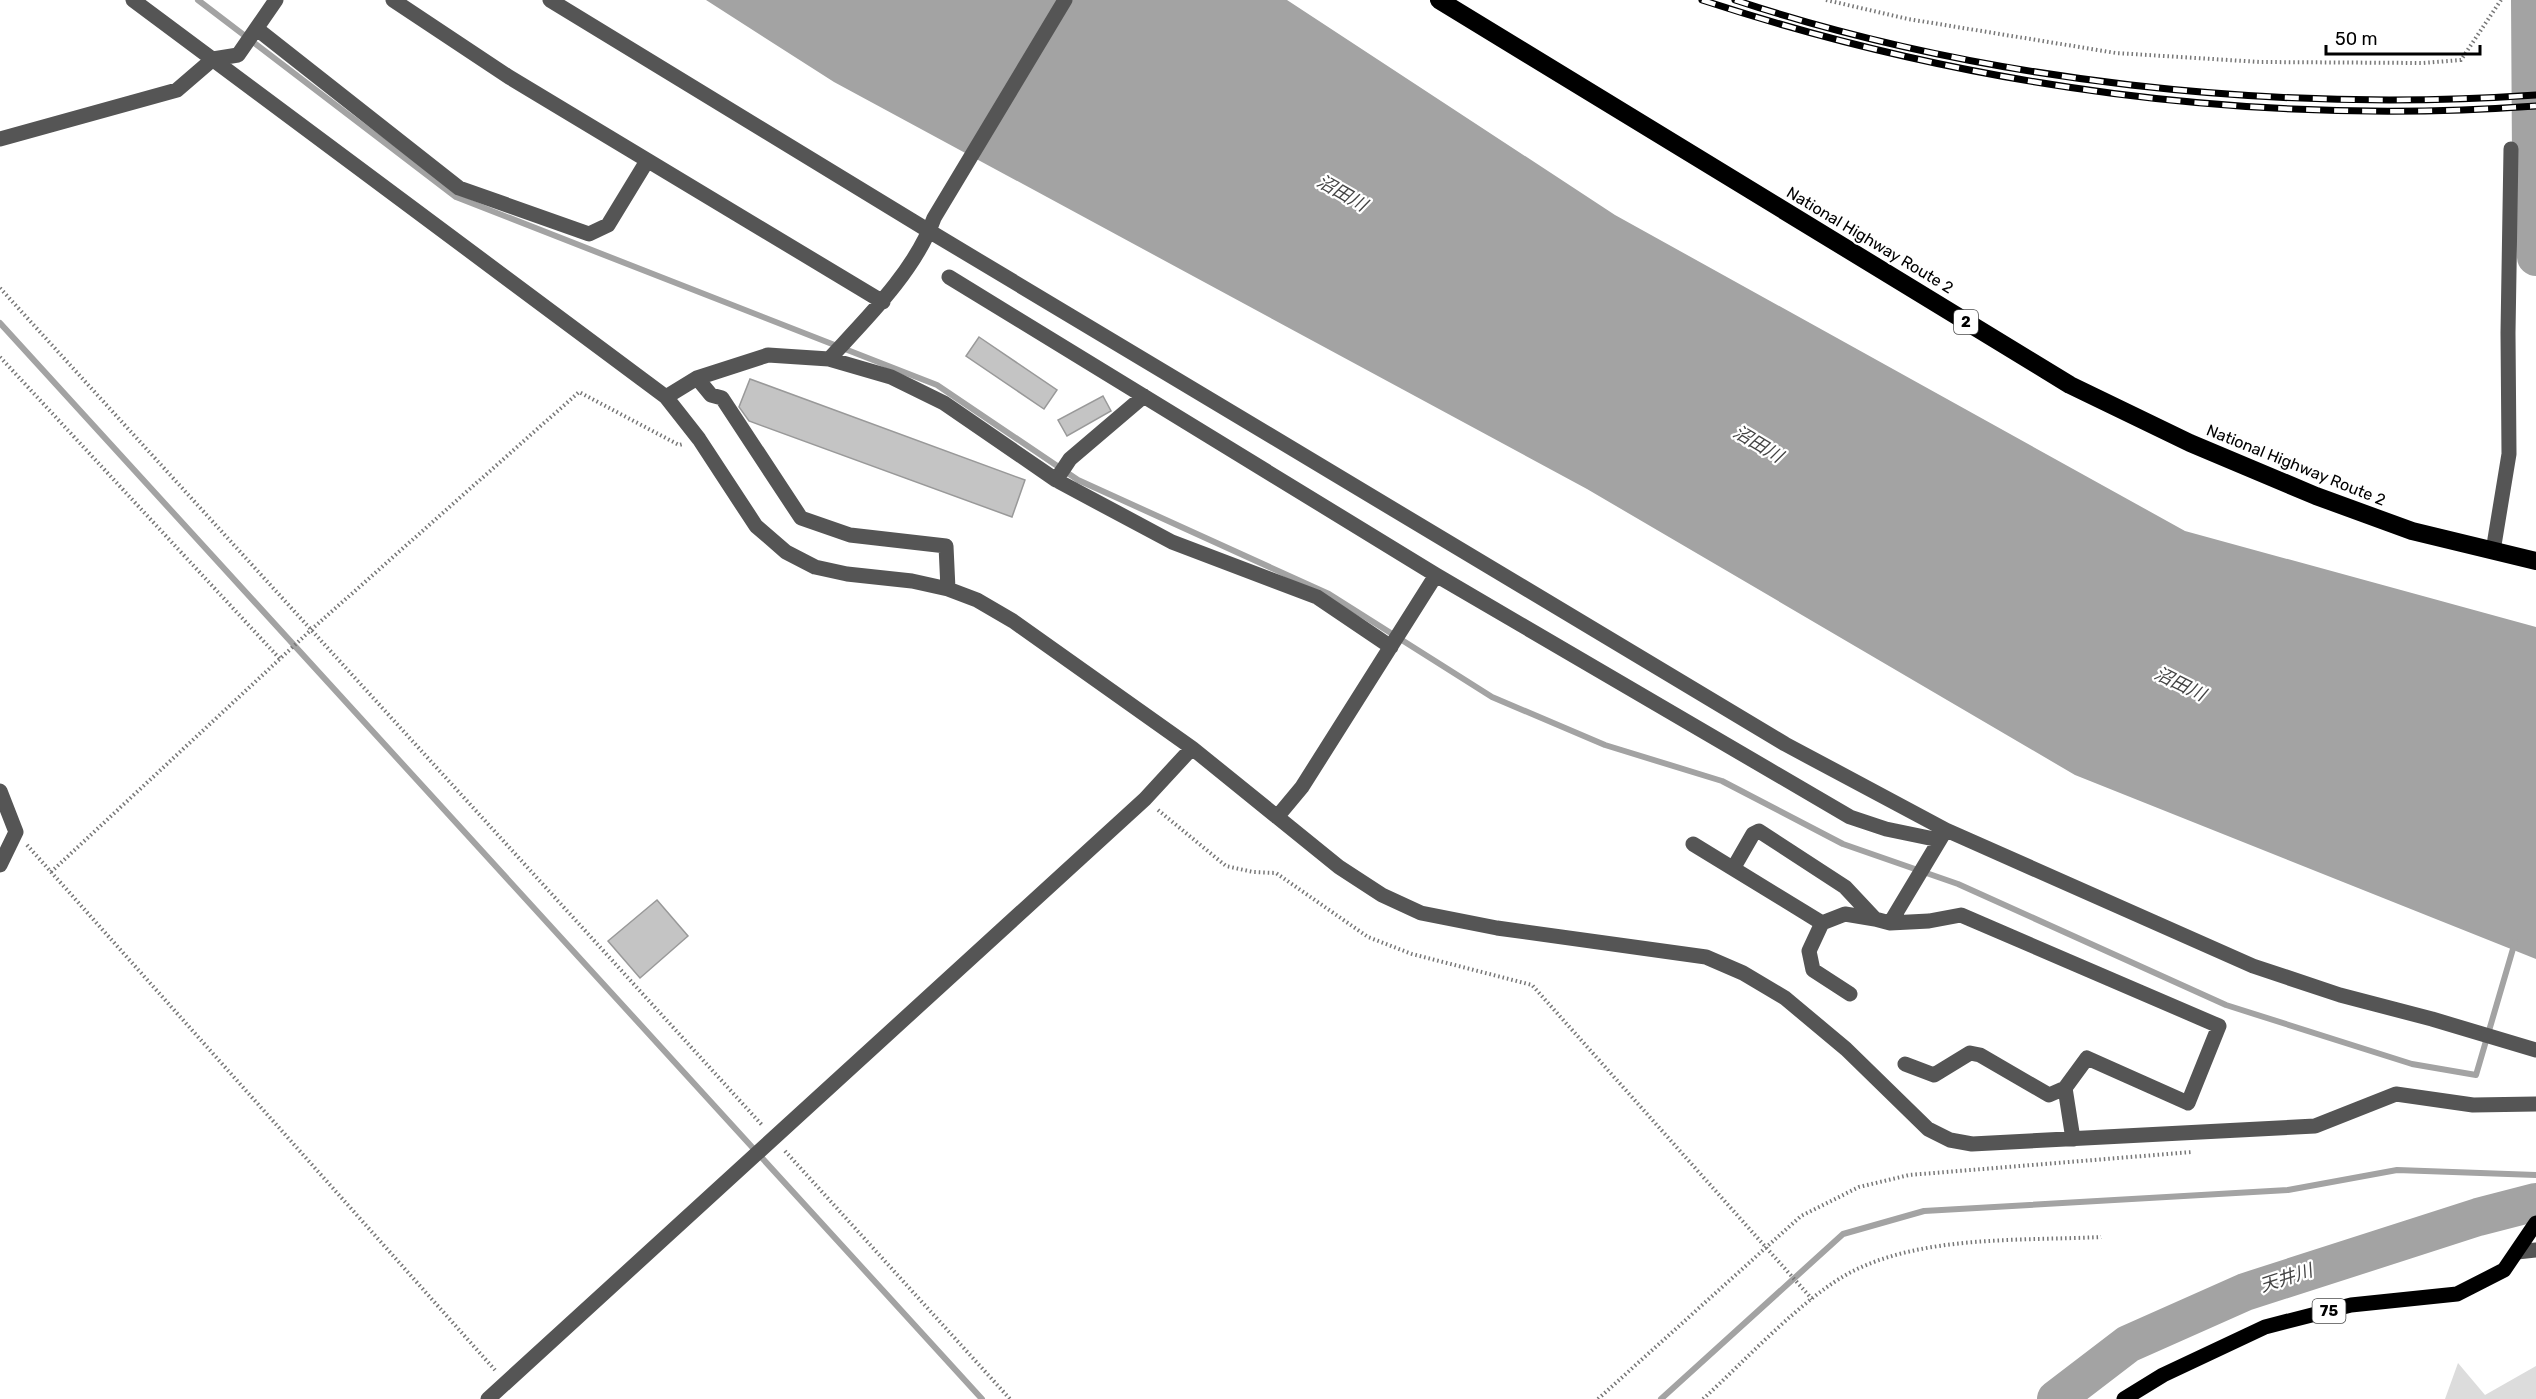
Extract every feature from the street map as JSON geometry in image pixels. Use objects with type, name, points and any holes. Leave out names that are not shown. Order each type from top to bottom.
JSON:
[{"type":"highway","name":"National Highway Route 2","points":[[1439,0],[2070,385],[2190,443],[2316,496],[2412,531],[2534,561]]},
{"type":"main road","name":"75","points":[[2124,1399],[2163,1375],[2265,1327],[2351,1305],[2457,1294],[2504,1270],[2533,1229]]},
{"type":"street","points":[[133,0],[666,397],[699,439],[756,526],[786,552],[814,567],[847,574],[912,581],[948,589],[977,600],[1013,621],[1192,748],[1339,867],[1382,895],[1421,913],[1497,928],[1706,957],[1743,973],[1785,998],[1846,1049],[1928,1129],[1950,1140],[1972,1144],[2315,1126],[2396,1094],[2473,1105],[2536,1104]]},
{"type":"street","points":[[0,139],[177,90],[213,59],[238,55],[276,0]]},
{"type":"street","points":[[393,0],[509,77],[883,302]]},
{"type":"street","points":[[550,0],[932,225],[1785,744],[1942,835],[2253,966],[2340,995],[2536,1050]]},
{"type":"street","points":[[829,359],[883,302],[932,225],[1065,0]]},
{"type":"street","points":[[257,29],[459,188],[590,234],[608,225],[647,160]]},
{"type":"street","points":[[2493,551],[2509,454],[2511,148]]},
{"type":"street","points":[[949,277],[1436,575],[1850,817],[1886,829],[1942,835]]},
{"type":"street","points":[[666,397],[697,378],[768,355],[829,359],[891,377],[944,403],[1056,480],[1172,542],[1317,597],[1391,647]]},
{"type":"street","points":[[697,378],[711,395],[722,398],[801,518],[850,536],[946,546],[948,589]]},
{"type":"street","points":[[1056,480],[1070,459],[1144,396]]},
{"type":"street","points":[[1277,817],[1302,787],[1436,575]]},
{"type":"street","points":[[488,1399],[1145,799],[1192,748]]},
{"type":"street","points":[[0,791],[16,832],[0,865]]},
{"type":"street","points":[[1734,867],[1753,834],[1759,831],[1845,887],[1882,921]]},
{"type":"street","points":[[1882,921],[1942,835]]},
{"type":"street","points":[[1693,844],[1822,923]]},
{"type":"street","points":[[1850,994],[1813,970],[1809,951],[1822,923],[1845,914],[1882,921],[1929,921],[1961,915],[2219,1026],[2188,1103],[2087,1058],[2065,1088],[2049,1095],[1980,1055],[1970,1053],[1934,1075],[1905,1064]]},
{"type":"street","points":[[2065,1088],[2073,1139]]},
{"type":"street","points":[[2517,1252],[2536,1250]]},
{"type":"path","points":[[1826,0],[1908,19],[2116,53],[2260,62],[2423,63],[2461,60],[2500,0]]},
{"type":"path","points":[[0,288],[1010,1399]]},
{"type":"path","points":[[0,357],[281,660]]},
{"type":"path","points":[[51,872],[312,629],[579,392],[679,445],[699,439]]},
{"type":"path","points":[[1145,799],[1226,866],[1253,872],[1276,873],[1368,937],[1412,954],[1532,986],[1768,1247],[1812,1299]]},
{"type":"path","points":[[16,832],[506,1382]]},
{"type":"path","points":[[1598,1399],[1801,1216],[1859,1187],[1909,1175],[2170,1155],[2202,1150]]},
{"type":"path","points":[[1703,1399],[1812,1299],[1852,1272],[1887,1258],[1929,1246],[2101,1236]]},
{"type":"shaded area","points":[[2458,1363],[2485,1395],[2536,1366],[2536,1399],[2445,1399]]},
{"type":"water","name":"沼田川","points":[[706,0],[1287,0],[1615,215],[2185,531],[2536,627],[2536,959],[2075,775],[1587,489],[834,82]]},
{"type":"building","points":[[979,337],[1057,390],[1044,409],[966,356]]},
{"type":"building","points":[[750,379],[1025,480],[1012,517],[749,421],[739,407]]},
{"type":"building","points":[[1103,396],[1111,411],[1067,436],[1058,420]]},
{"type":"building","points":[[657,900],[688,936],[640,978],[608,941]]},
{"type":"waterway","points":[[198,0],[456,197],[937,385],[1078,480],[1329,594],[1492,697],[1605,745],[1722,781],[1843,844],[1958,884],[2226,1005],[2412,1064],[2476,1075],[2515,942]]},
{"type":"waterway","points":[[2530,0],[2531,158],[2536,257]]},
{"type":"waterway","points":[[0,323],[982,1399]]},
{"type":"waterway","points":[[1661,1399],[1843,1234],[1924,1211],[2288,1190],[2397,1170],[2536,1175]]},
{"type":"waterway","name":"天井川","points":[[2056,1399],[2128,1344],[2245,1292],[2478,1217],[2536,1202]]},
{"type":"railway","points":[[1702,0],[1803,31],[1906,56],[2009,77],[2114,94],[2219,104],[2324,110],[2430,111],[2536,106]]},
{"type":"railway","points":[[1735,0],[1830,28],[1928,52],[2029,71],[2131,85],[2234,94],[2336,99],[2437,99],[2536,95]]}]
